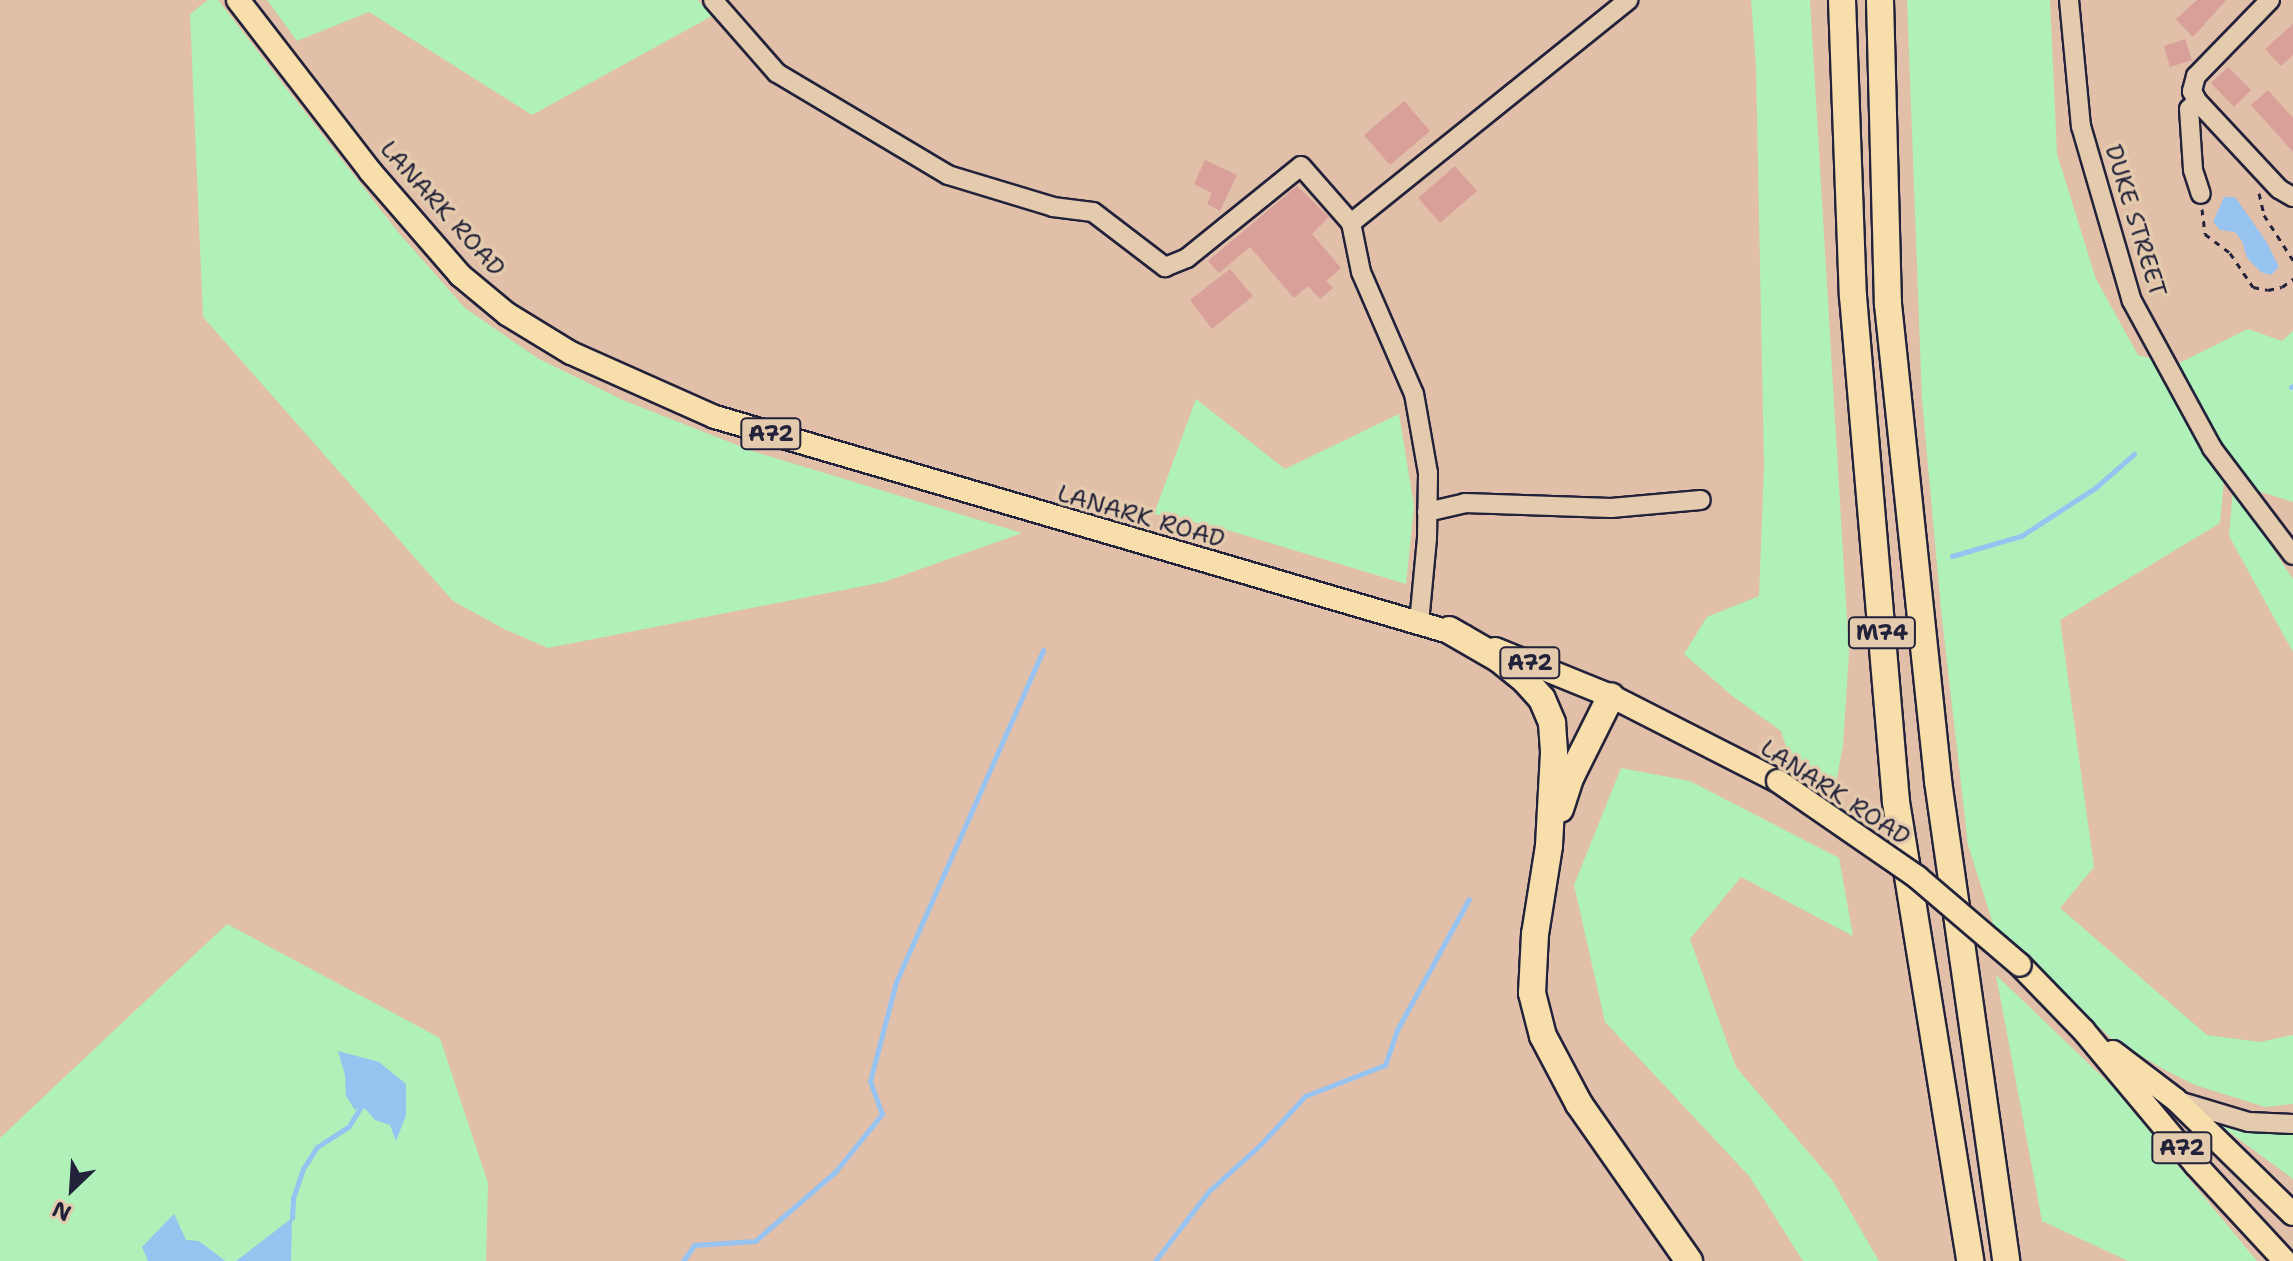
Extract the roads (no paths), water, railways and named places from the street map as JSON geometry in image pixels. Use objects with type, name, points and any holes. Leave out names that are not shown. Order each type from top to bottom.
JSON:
[{"type":"highway","name":"M74","points":[[1842,0],[1853,296],[1896,802],[1970,1261]]},
{"type":"highway","name":"M74","points":[[1880,0],[1888,304],[1938,781],[2006,1261]]},
{"type":"highway","points":[[1449,630],[1499,659],[1525,680],[1542,699],[1552,723],[1554,753],[1549,846],[1535,934],[1532,993],[1543,1036],[1579,1104],[1689,1261]]},
{"type":"highway","points":[[1549,846],[1571,776],[1611,696]]},
{"type":"main road","name":"LANARK ROAD","points":[[238,0],[370,171],[460,275],[507,314],[571,353],[715,417],[1449,630],[1611,696],[1778,781],[1917,877],[2020,965],[2083,1030],[2196,1165],[2285,1261]]},
{"type":"main road","name":"LANARK ROAD","points":[[2083,1030],[2176,1100],[2293,1214]]},
{"type":"main road","name":"A72","points":[[2204,1128],[2293,1228]]},
{"type":"street","points":[[713,0],[777,73],[948,175],[1053,207],[1093,212],[1165,267],[1187,258],[1301,166],[1351,223],[1361,272],[1414,394],[1428,473],[1419,623]]},
{"type":"street","points":[[1351,223],[1628,0]]},
{"type":"street","name":"DUKE STREET","points":[[2069,0],[2081,126],[2132,301],[2212,448],[2293,555]]},
{"type":"street","points":[[2270,0],[2196,76],[2192,91],[2197,101],[2269,179],[2293,197]]},
{"type":"street","points":[[2197,101],[2189,109],[2193,170],[2201,194]]},
{"type":"street","points":[[1427,512],[1465,503],[1611,508],[1701,500]]},
{"type":"street","points":[[2176,1100],[2249,1122],[2293,1124]]},
{"type":"water","points":[[2224,197],[2235,197],[2266,241],[2279,267],[2271,275],[2261,272],[2247,258],[2242,241],[2235,232],[2220,230],[2213,222]]},
{"type":"water","points":[[338,1051],[379,1062],[406,1084],[406,1115],[396,1141],[390,1125],[375,1120],[362,1105],[355,1110],[346,1096],[345,1075]]},
{"type":"water","points":[[174,1214],[186,1240],[199,1241],[225,1261],[148,1261],[142,1247]]},
{"type":"water","points":[[292,1218],[291,1261],[236,1261]]},
{"type":"waterway","points":[[1952,556],[2021,536],[2095,488],[2134,454]]},
{"type":"waterway","points":[[683,1261],[694,1245],[755,1241],[835,1172],[882,1114],[870,1081],[896,982],[1043,650]]},
{"type":"waterway","points":[[1155,1261],[1209,1191],[1261,1144],[1305,1096],[1385,1065],[1398,1028],[1469,899]]},
{"type":"waterway","points":[[292,1218],[293,1198],[303,1169],[317,1147],[349,1126],[362,1105]]}]
